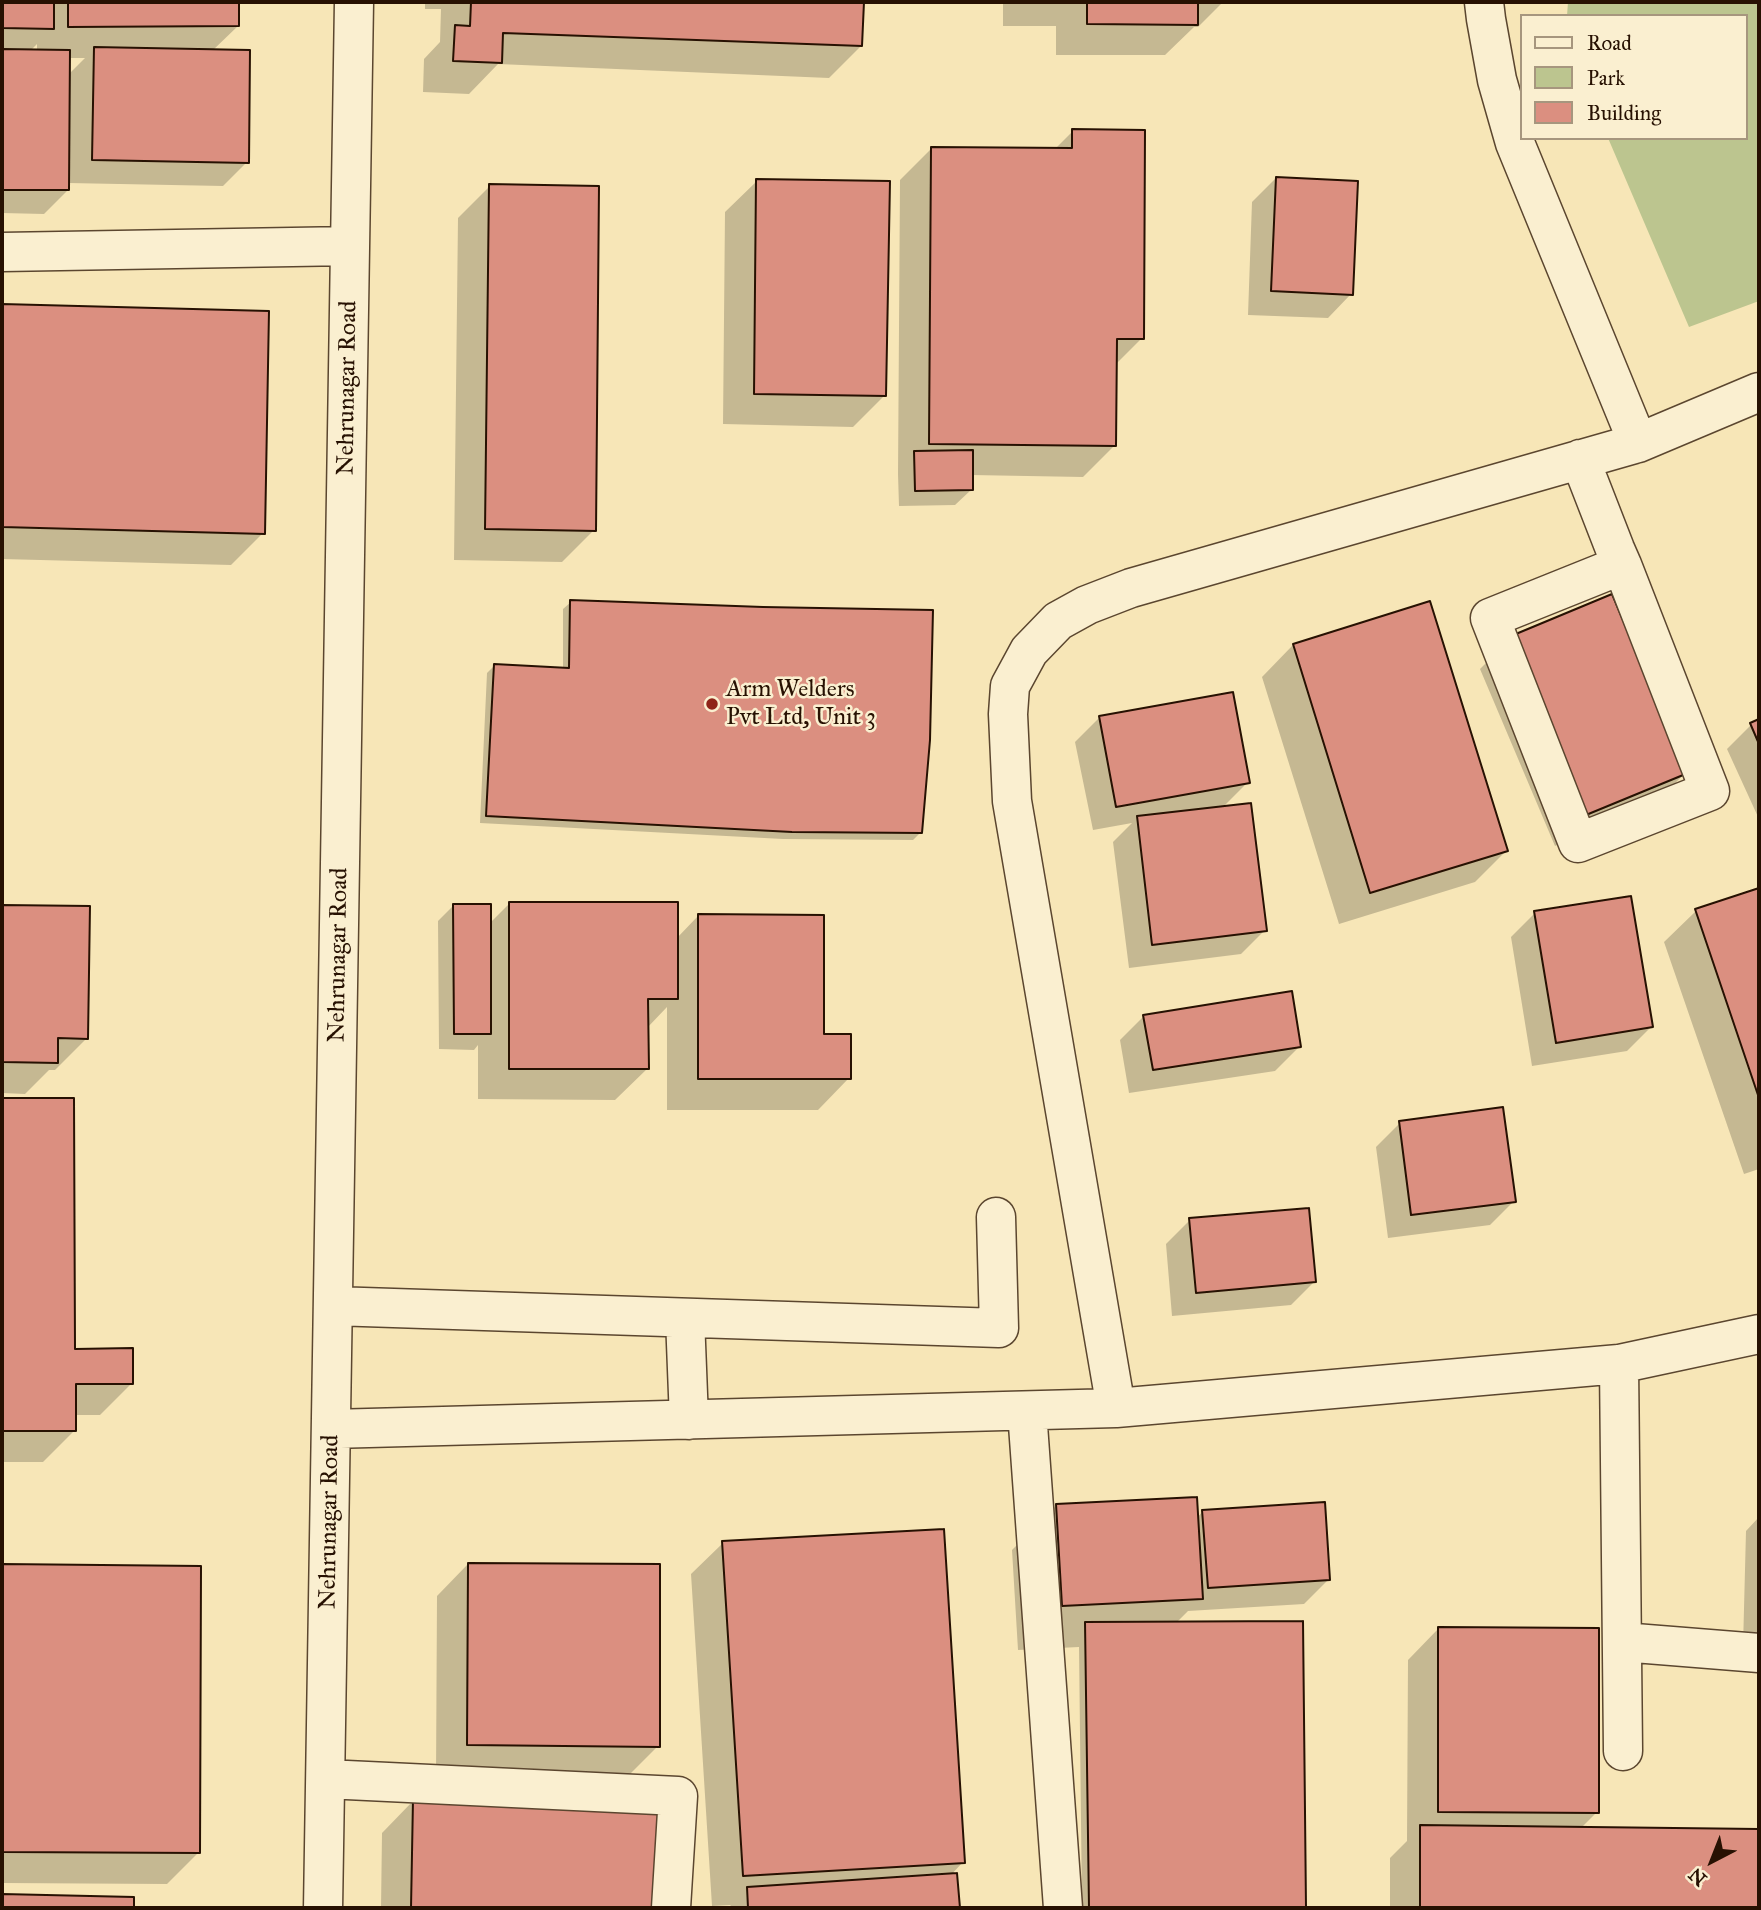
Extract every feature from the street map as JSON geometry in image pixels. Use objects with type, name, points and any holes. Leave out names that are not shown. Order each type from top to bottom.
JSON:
[{"type":"street","name":"Nehrunagar Road","points":[[323,1908],[355,2]]},
{"type":"street","points":[[1484,2],[1497,80],[1515,143],[1639,443]]},
{"type":"street","points":[[2,252],[350,246]]},
{"type":"street","points":[[1116,1408],[1012,801],[1008,714],[1010,686],[1029,651],[1058,621],[1087,605],[1131,588],[1639,443],[1759,392]]},
{"type":"street","points":[[1580,459],[1622,565],[1710,791],[1577,843],[1490,618],[1622,565]]},
{"type":"street","points":[[333,1306],[999,1328],[996,1217]]},
{"type":"street","points":[[685,1318],[689,1420]]},
{"type":"street","points":[[331,1429],[1116,1408],[1619,1364],[1759,1334]]},
{"type":"street","points":[[1619,1364],[1623,1751]]},
{"type":"street","points":[[1027,1411],[1063,1908]]},
{"type":"street","points":[[1622,1642],[1759,1653]]},
{"type":"street","points":[[326,1779],[678,1796],[671,1908]]},
{"type":"green space","points":[[1568,2],[1759,2],[1759,301],[1689,327],[1609,140],[1747,140],[1747,14],[1567,14]]},
{"type":"building","points":[[2,2],[54,2],[54,29],[2,28]]},
{"type":"building","points":[[68,2],[239,2],[239,26],[68,27]]},
{"type":"building","points":[[471,2],[864,2],[862,46],[503,33],[502,63],[453,61],[455,25],[470,26]]},
{"type":"building","points":[[1087,2],[1198,2],[1198,25],[1087,24]]},
{"type":"building","points":[[94,47],[250,50],[249,163],[92,160]]},
{"type":"building","points":[[2,49],[70,50],[69,190],[2,190]]},
{"type":"building","points":[[1072,129],[1145,130],[1144,339],[1117,339],[1116,446],[929,444],[931,147],[1072,148]]},
{"type":"building","points":[[1276,177],[1358,181],[1353,295],[1271,291]]},
{"type":"building","points":[[756,179],[890,181],[886,396],[754,394]]},
{"type":"building","points":[[489,184],[599,186],[596,531],[485,529]]},
{"type":"building","points":[[2,304],[269,311],[265,534],[2,527]]},
{"type":"building","points":[[973,450],[973,490],[915,491],[914,451]]},
{"type":"building","points":[[1612,594],[1688,773],[1586,815],[1511,636]]},
{"type":"building","name":"Arm Welders Pvt Ltd, Unit 3","points":[[570,600],[933,610],[930,740],[922,833],[792,832],[486,816],[494,664],[569,668]]},
{"type":"building","points":[[1430,601],[1508,851],[1370,893],[1293,644]]},
{"type":"building","points":[[1233,692],[1250,783],[1116,807],[1099,716]]},
{"type":"building","points":[[1759,719],[1759,744],[1750,723]]},
{"type":"building","points":[[1251,803],[1267,931],[1152,945],[1137,816]]},
{"type":"building","points":[[1759,888],[1759,1098],[1695,909]]},
{"type":"building","points":[[1631,896],[1653,1027],[1556,1043],[1534,911]]},
{"type":"building","points":[[509,902],[678,902],[678,999],[648,999],[649,1069],[509,1069]]},
{"type":"building","points":[[453,904],[491,904],[491,1034],[454,1034]]},
{"type":"building","points":[[2,905],[90,906],[88,1039],[58,1038],[58,1063],[2,1062]]},
{"type":"building","points":[[698,914],[824,915],[824,1034],[851,1034],[851,1079],[698,1079]]},
{"type":"building","points":[[1292,991],[1301,1047],[1153,1070],[1143,1015]]},
{"type":"building","points":[[2,1098],[74,1098],[75,1349],[133,1348],[133,1384],[76,1384],[76,1431],[2,1431]]},
{"type":"building","points":[[1503,1107],[1516,1202],[1411,1215],[1399,1121]]},
{"type":"building","points":[[1309,1208],[1316,1282],[1196,1293],[1189,1218]]},
{"type":"building","points":[[1197,1497],[1203,1599],[1062,1606],[1056,1504]]},
{"type":"building","points":[[1325,1502],[1330,1580],[1208,1588],[1202,1510]]},
{"type":"building","points":[[944,1529],[965,1863],[743,1876],[722,1541]]},
{"type":"building","points":[[468,1563],[660,1564],[660,1747],[467,1745]]},
{"type":"building","points":[[2,1564],[201,1566],[200,1853],[2,1852]]},
{"type":"building","points":[[1303,1621],[1306,1908],[1089,1908],[1085,1622]]},
{"type":"building","points":[[1438,1627],[1599,1628],[1599,1813],[1438,1812]]},
{"type":"building","points":[[413,1799],[660,1805],[658,1908],[411,1908]]},
{"type":"building","points":[[1420,1825],[1759,1829],[1759,1908],[1420,1908]]},
{"type":"building","points":[[957,1873],[960,1908],[748,1908],[747,1887]]},
{"type":"building","points":[[2,1894],[134,1897],[134,1908],[2,1908]]},
{"type":"place","name":"Arm Welders Pvt Ltd, Unit 3","points":[[712,704]]}]
